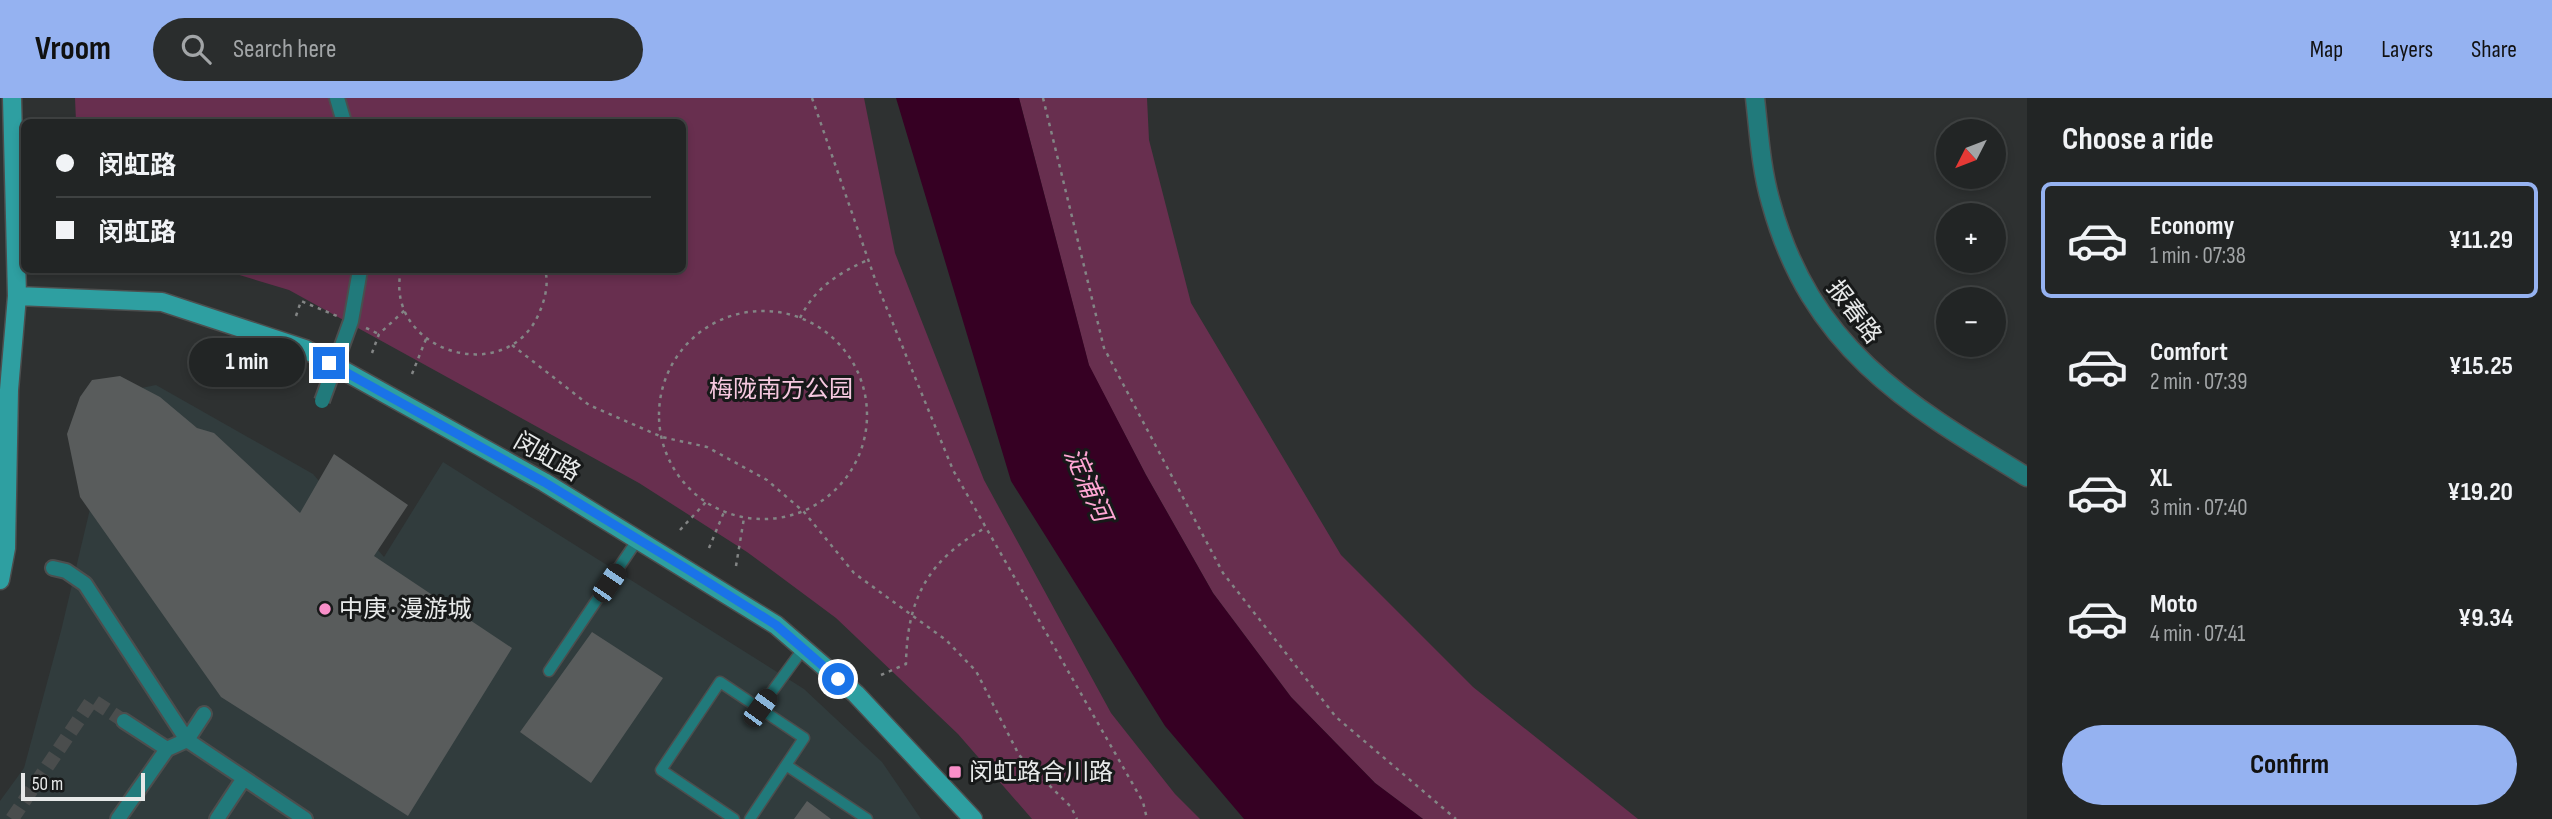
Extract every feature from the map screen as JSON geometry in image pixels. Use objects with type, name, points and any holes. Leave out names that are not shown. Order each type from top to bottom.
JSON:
[{"type":"main road","points":[[0,580],[6,548],[9,390],[17,296],[12,98]]},
{"type":"main road","name":"闵虹路","points":[[17,296],[162,302],[305,349],[544,482],[776,625],[856,694],[973,819]]},
{"type":"street","points":[[337,98],[343,119]]},
{"type":"street","name":"报春路","points":[[1755,98],[1763,166],[1781,235],[1812,301],[1838,338],[1870,371],[1906,400],[2027,477]]},
{"type":"street","points":[[322,401],[351,321],[359,273]]},
{"type":"street","points":[[53,568],[66,571],[85,584],[187,740],[305,819]]},
{"type":"street","points":[[118,819],[167,748],[187,740],[204,714]]},
{"type":"street","points":[[124,721],[167,748]]},
{"type":"street","points":[[217,819],[244,778]]},
{"type":"lane","points":[[550,671],[638,539]]},
{"type":"lane","points":[[760,708],[803,649]]},
{"type":"lane","points":[[734,819],[661,770],[720,682],[804,737],[750,819]]},
{"type":"lane","points":[[786,765],[866,819]]},
{"type":"path","points":[[813,98],[869,260],[953,470],[1143,802],[1147,819]]},
{"type":"path","points":[[1043,98],[1104,348],[1223,573],[1336,717],[1456,819]]},
{"type":"path","points":[[800,318],[819,289],[834,277],[869,260]]},
{"type":"path","points":[[400,273],[405,310],[413,326],[426,339],[452,354],[476,357],[500,352],[521,340],[536,321],[545,299],[545,273]]},
{"type":"path","points":[[296,316],[301,301],[351,321]]},
{"type":"path","points":[[372,353],[379,334],[405,310]]},
{"type":"path","points":[[755,311],[800,318],[828,334],[854,364],[862,382],[868,420],[859,458],[836,490],[803,512],[774,519],[744,518],[724,512],[706,502],[678,474],[662,437],[659,417],[666,379],[686,345],[717,322],[755,311]]},
{"type":"path","points":[[412,374],[426,339]]},
{"type":"path","points":[[512,345],[589,405],[662,437],[707,447],[767,480],[803,512],[854,573],[946,640],[976,671],[1019,755],[1071,807],[1077,819]]},
{"type":"path","points":[[680,530],[706,502]]},
{"type":"path","points":[[709,548],[724,512]]},
{"type":"path","points":[[736,566],[744,518]]},
{"type":"path","points":[[881,675],[906,664],[906,637],[924,581],[939,562],[963,540],[985,528]]},
{"type":"shaded area","points":[[156,385],[313,474],[384,557],[443,462],[804,689],[882,762],[921,819],[0,819],[0,801],[24,768],[61,631],[95,488],[102,396]]},
{"type":"green space","name":"梅陇南方公园","points":[[75,98],[864,98],[895,253],[984,480],[1111,713],[1175,794],[1200,819],[1032,819],[958,734],[836,618],[747,552],[639,483],[289,290],[233,273],[686,273],[686,119],[76,119]]},
{"type":"green space","points":[[1019,98],[1147,98],[1149,140],[1191,303],[1341,555],[1473,687],[1638,819],[1423,819],[1375,783],[1291,697],[1213,593],[1146,475],[1089,366]]},
{"type":"water","name":"淀浦河","points":[[896,98],[1019,98],[1089,365],[1146,475],[1213,593],[1291,697],[1375,783],[1423,819],[1244,819],[1165,726],[1011,481]]},
{"type":"building","points":[[120,376],[160,397],[197,428],[214,433],[300,513],[334,454],[408,505],[374,556],[512,648],[408,816],[221,697],[80,497],[67,434],[80,397],[92,380]]},
{"type":"building","points":[[592,632],[663,678],[591,783],[520,732]]},
{"type":"building","points":[[807,801],[831,819],[794,819]]},
{"type":"tunnel","points":[[12,819],[92,700],[124,721]]},
{"type":"place","name":"中庚 · 漫游城","points":[[325,609]]},
{"type":"place","name":"闵虹路合川路","points":[[955,772]]},
{"type":"route","points":[[329,363],[544,482],[687,569],[776,625],[838,679]]}]
